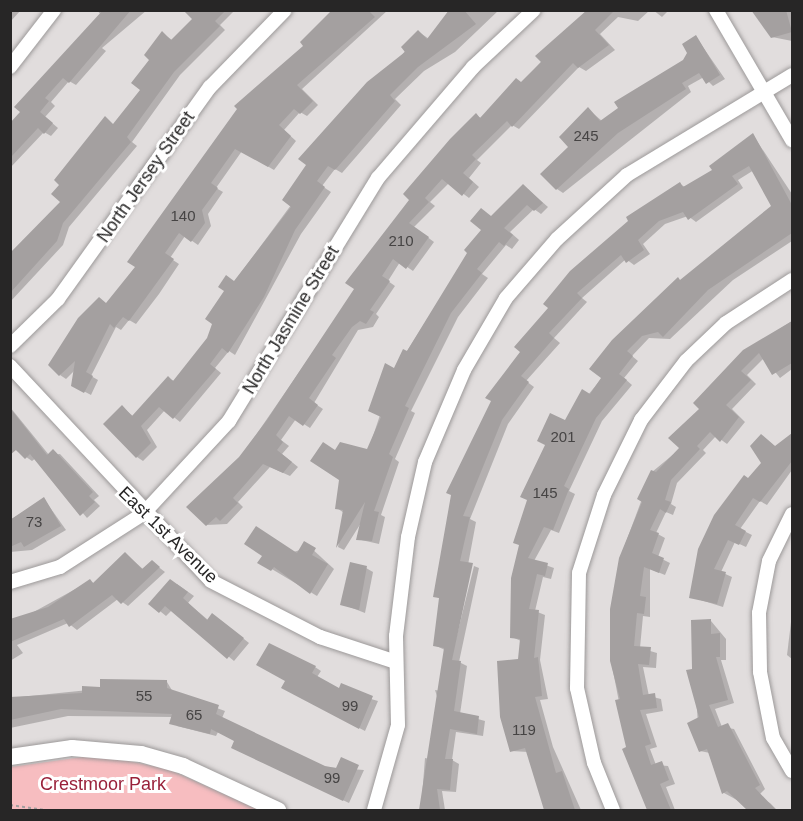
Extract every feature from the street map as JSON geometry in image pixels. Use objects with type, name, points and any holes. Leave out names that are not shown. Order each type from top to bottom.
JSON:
[{"type":"street","points":[[10,67],[54,10]]},
{"type":"street","name":"North Jersey Street","points":[[10,346],[58,299],[210,87],[285,10]]},
{"type":"street","name":"North Jasmine Street","points":[[10,582],[60,567],[143,514],[229,421],[378,178],[473,67],[534,10]]},
{"type":"street","points":[[716,10],[792,140]]},
{"type":"street","points":[[374,810],[398,725],[396,662],[408,537],[425,462],[464,370],[506,298],[557,239],[627,175],[792,75]]},
{"type":"street","points":[[614,810],[594,762],[577,688],[579,573],[604,495],[641,420],[686,362],[726,323],[792,280]]},
{"type":"street","name":"East 1st Avenue","points":[[10,366],[143,514],[211,581],[320,637],[396,662]]},
{"type":"street","points":[[792,514],[769,561],[759,613],[760,672],[773,738],[792,771]]},
{"type":"street","points":[[10,757],[72,748],[141,754],[183,766],[278,810]]},
{"type":"path","points":[[10,805],[47,810]]},
{"type":"green space","name":"Crestmoor Park","points":[[97,755],[168,769],[259,810],[11,810],[10,767]]},
{"type":"building","points":[[103,10],[131,10],[69,83],[63,78],[45,98],[49,101],[40,112],[53,123],[44,134],[38,128],[10,158],[10,123],[20,112],[14,107]]},
{"type":"building","points":[[183,10],[226,10],[215,21],[220,26],[174,72],[127,137],[131,142],[63,223],[57,241],[10,293],[10,253],[60,202],[51,194],[59,185],[54,180],[105,116],[113,124],[140,90],[131,83],[149,60],[144,55],[162,31],[171,40],[192,19]]},
{"type":"building","points":[[332,10],[368,10],[375,17],[297,85],[313,101],[300,114],[294,109],[279,125],[291,136],[268,167],[235,149],[211,183],[218,188],[202,210],[205,223],[191,242],[179,233],[165,253],[174,259],[129,321],[123,317],[114,328],[110,324],[86,372],[93,376],[84,393],[71,386],[75,361],[59,376],[48,365],[78,318],[99,297],[106,303],[135,267],[127,262],[237,109],[234,106],[303,46],[300,42]]},
{"type":"building","points":[[449,10],[464,10],[476,24],[418,67],[390,95],[395,101],[335,170],[328,166],[317,181],[325,187],[295,230],[264,297],[228,353],[222,348],[210,364],[216,369],[173,419],[159,407],[141,426],[151,443],[136,458],[103,424],[122,405],[132,416],[168,376],[173,381],[207,338],[212,324],[205,319],[224,291],[218,287],[226,275],[234,281],[291,207],[282,200],[306,165],[298,159],[367,82],[405,52],[401,47],[418,30],[427,39]]},
{"type":"building","points":[[587,10],[615,10],[595,30],[609,45],[578,68],[573,63],[512,127],[507,121],[472,155],[476,159],[463,173],[473,182],[462,196],[442,179],[425,198],[429,202],[409,223],[429,237],[406,269],[393,259],[382,276],[390,281],[370,310],[374,312],[366,324],[360,321],[352,327],[332,355],[336,358],[309,398],[318,405],[303,426],[289,416],[276,435],[283,442],[277,450],[292,462],[283,473],[263,464],[233,498],[238,503],[220,521],[216,517],[206,526],[186,507],[239,457],[267,420],[354,289],[345,283],[409,200],[403,194],[450,139],[476,113],[480,118],[516,78],[521,82],[541,62],[535,56]]},
{"type":"building","points":[[751,10],[786,10],[792,32],[771,38]]},
{"type":"building","points":[[696,35],[720,75],[706,84],[699,73],[682,83],[686,89],[618,133],[556,190],[540,174],[568,147],[559,137],[588,107],[600,121],[618,108],[614,102],[683,60],[687,53],[682,44]]},
{"type":"building","points":[[753,133],[792,205],[792,233],[708,290],[663,337],[658,332],[642,336],[627,351],[633,356],[619,374],[627,380],[596,418],[564,486],[569,489],[553,530],[544,527],[528,558],[548,563],[545,576],[537,574],[529,609],[539,610],[534,658],[538,657],[542,696],[535,697],[556,773],[562,771],[575,810],[544,810],[525,748],[510,752],[500,717],[497,661],[518,659],[520,639],[510,638],[511,578],[519,545],[513,543],[527,500],[520,497],[545,445],[537,441],[550,413],[565,420],[582,389],[590,394],[601,378],[589,369],[612,340],[678,277],[680,280],[771,206],[749,166],[732,176],[738,184],[688,220],[683,212],[659,221],[638,240],[644,250],[626,263],[621,255],[577,293],[582,298],[549,333],[554,338],[521,376],[529,382],[502,420],[463,516],[470,517],[460,561],[473,563],[452,660],[461,661],[454,711],[479,716],[477,734],[450,729],[445,759],[453,759],[450,790],[437,789],[440,810],[419,810],[444,648],[433,646],[439,598],[433,597],[451,495],[446,493],[491,401],[485,398],[520,352],[514,347],[548,308],[543,304],[570,271],[628,221],[626,217],[680,182],[683,187],[712,170],[709,166]]},
{"type":"building","points":[[523,184],[543,203],[534,211],[527,205],[504,228],[513,235],[504,246],[499,242],[477,269],[482,273],[451,313],[405,406],[409,408],[389,454],[393,457],[374,511],[379,512],[372,541],[356,540],[365,502],[336,548],[343,510],[335,509],[339,480],[310,461],[323,442],[335,450],[340,442],[367,449],[381,417],[368,411],[385,363],[394,368],[403,349],[407,351],[467,253],[464,250],[481,230],[470,221],[481,208],[491,216]]},
{"type":"building","points":[[792,321],[792,363],[772,375],[759,353],[741,371],[751,380],[726,405],[739,417],[720,442],[710,432],[697,446],[700,449],[671,480],[665,500],[671,502],[666,513],[660,509],[650,530],[659,533],[652,553],[664,558],[659,573],[644,567],[640,596],[646,597],[644,614],[637,613],[634,646],[651,647],[649,665],[638,664],[643,695],[655,693],[657,708],[640,710],[651,744],[645,746],[651,765],[662,761],[669,780],[660,784],[671,810],[647,810],[622,749],[626,747],[615,700],[620,699],[610,661],[610,609],[619,558],[642,502],[637,499],[651,470],[656,472],[679,448],[668,438],[699,409],[693,403],[743,350]]},
{"type":"building","points":[[10,408],[47,455],[53,449],[93,492],[89,496],[95,502],[80,516],[30,454],[25,459],[16,450],[10,455]]},
{"type":"building","points":[[792,433],[792,461],[760,502],[753,498],[735,525],[746,531],[739,545],[728,540],[714,569],[726,572],[717,604],[689,598],[698,549],[714,515],[744,475],[748,478],[761,463],[750,446],[761,434],[775,446]]},
{"type":"building","points":[[44,497],[61,526],[24,547],[21,542],[10,547],[10,520]]},
{"type":"building","points":[[256,526],[297,553],[304,541],[316,548],[312,555],[328,564],[310,594],[274,567],[271,571],[257,563],[262,556],[244,544]]},
{"type":"building","points":[[125,552],[142,569],[152,560],[160,567],[121,604],[112,595],[69,627],[64,619],[10,642],[10,619],[48,607],[90,579],[93,583]]},
{"type":"building","points":[[350,562],[367,566],[359,610],[340,605]]},
{"type":"building","points":[[170,579],[188,592],[183,598],[207,620],[212,613],[244,638],[227,659],[165,606],[159,613],[148,604]]},
{"type":"building","points":[[711,619],[711,634],[720,633],[720,657],[716,657],[728,700],[709,705],[718,727],[728,723],[760,785],[755,788],[776,810],[747,810],[727,791],[722,794],[707,749],[699,752],[687,723],[699,717],[686,670],[692,669],[691,620]]},
{"type":"building","points":[[269,643],[316,666],[312,673],[339,688],[341,683],[373,696],[359,729],[281,688],[285,681],[256,665]]},
{"type":"building","points":[[100,679],[167,680],[167,688],[219,705],[216,714],[325,766],[336,768],[341,757],[359,765],[343,801],[231,748],[234,741],[211,729],[210,734],[169,724],[172,714],[61,709],[10,720],[10,697],[82,693],[82,686],[100,687]]}]
